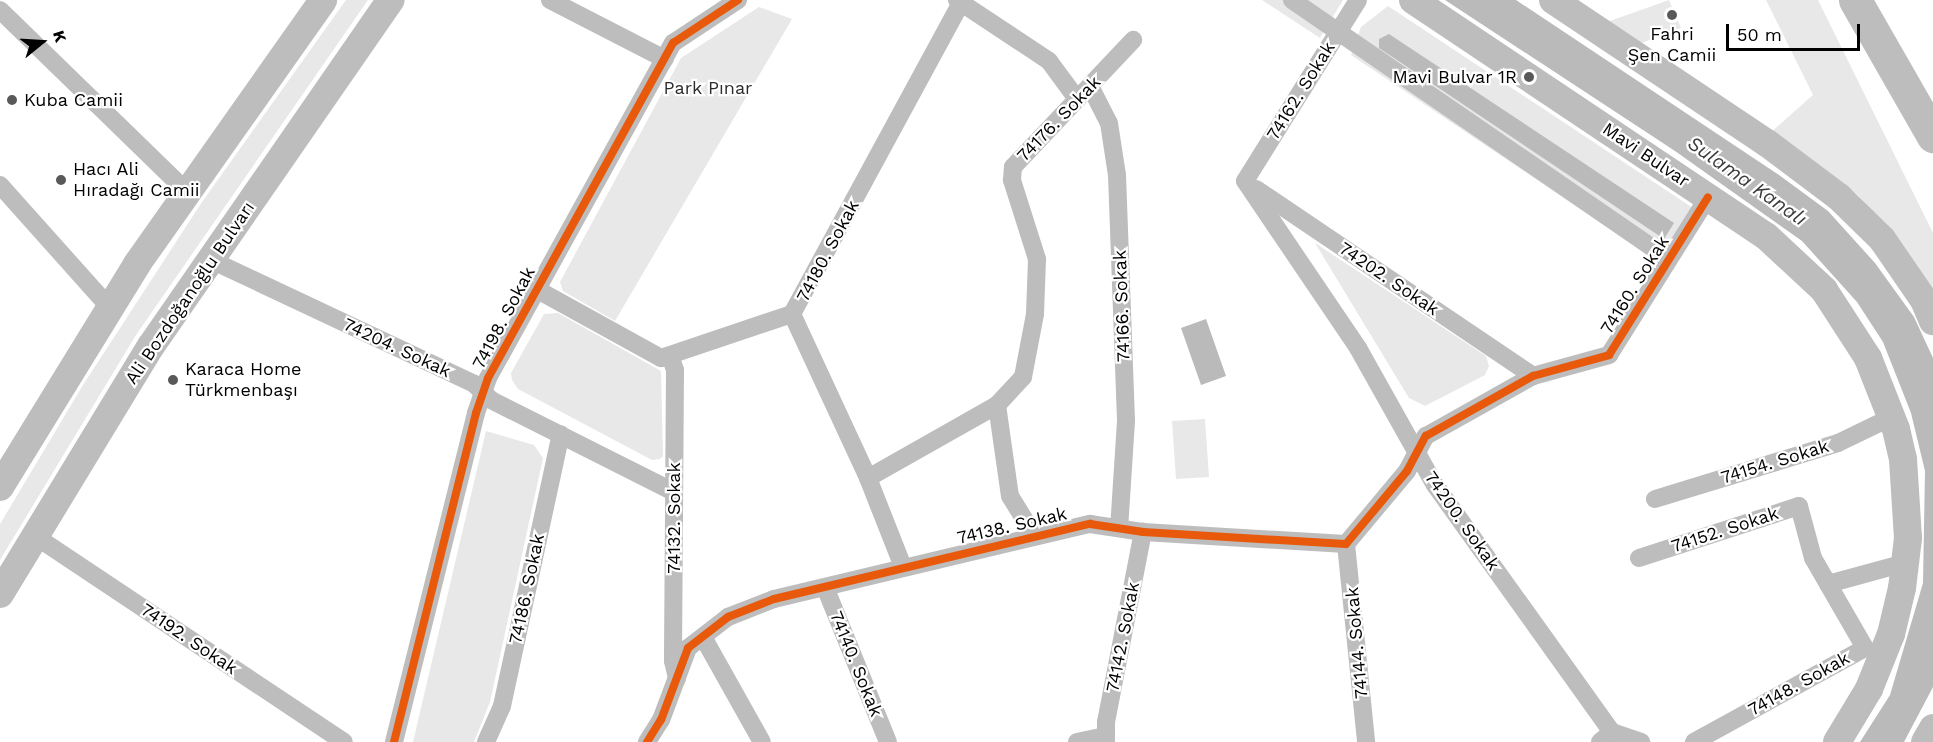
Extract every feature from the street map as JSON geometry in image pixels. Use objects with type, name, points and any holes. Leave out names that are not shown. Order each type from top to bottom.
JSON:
[{"type":"highway","points":[[1854,0],[1933,136]]},
{"type":"highway","points":[[1879,0],[1933,114]]},
{"type":"main road","points":[[0,486],[110,308],[187,192],[323,0]]},
{"type":"main road","name":"Ali Bozdoğanoğlu Bulvarı","points":[[0,594],[152,346],[391,0]]},
{"type":"main road","name":"Mavi Bulvar","points":[[1413,0],[1774,243],[1824,291],[1868,358],[1892,417],[1908,500],[1905,563],[1900,597],[1880,665],[1837,742]]},
{"type":"main road","points":[[1553,0],[1738,123],[1839,197],[1882,239],[1924,300],[1933,321]]},
{"type":"main road","points":[[1925,742],[1933,728]]},
{"type":"street","points":[[550,0],[665,59]]},
{"type":"street","name":"74198. Sokak","points":[[394,742],[482,392],[536,289],[673,43],[738,0]]},
{"type":"street","points":[[1292,0],[1669,259]]},
{"type":"street","name":"74162. Sokak","points":[[1245,181],[1358,0]]},
{"type":"street","points":[[959,1],[1049,61],[1084,94]]},
{"type":"street","name":"74180. Sokak","points":[[671,358],[792,314],[959,1]]},
{"type":"street","points":[[0,10],[187,192]]},
{"type":"street","name":"74176. Sokak","points":[[868,478],[997,405],[1023,377],[1035,314],[1037,259],[1012,180],[1013,167],[1133,40]]},
{"type":"street","name":"74166. Sokak","points":[[1084,94],[1109,123],[1117,175],[1126,421],[1119,528]]},
{"type":"street","name":"74202. Sokak","points":[[1245,181],[1533,376]]},
{"type":"street","name":"74200. Sokak","points":[[1245,181],[1358,348],[1435,485],[1606,737]]},
{"type":"street","points":[[0,186],[110,308]]},
{"type":"street","name":"74160. Sokak","points":[[1417,452],[1426,436],[1533,376],[1609,355],[1708,197]]},
{"type":"street","name":"74204. Sokak","points":[[211,260],[474,384],[482,392],[674,492]]},
{"type":"street","points":[[536,289],[661,358],[671,358]]},
{"type":"street","points":[[792,314],[868,478],[903,567]]},
{"type":"street","name":"74132. Sokak","points":[[671,358],[675,370],[673,662],[677,679]]},
{"type":"street","points":[[997,405],[1010,496],[1034,535]]},
{"type":"street","name":"74154. Sokak","points":[[1655,499],[1838,443],[1892,417]]},
{"type":"street","name":"74186. Sokak","points":[[486,742],[502,706],[561,434]]},
{"type":"street","points":[[1346,544],[1407,471],[1417,452]]},
{"type":"street","name":"74152. Sokak","points":[[1639,558],[1799,506],[1813,558],[1828,584]]},
{"type":"street","name":"74138. Sokak","points":[[647,742],[661,720],[688,648],[728,617],[774,599],[1034,535],[1090,524],[1143,532],[1346,544]]},
{"type":"street","name":"74142. Sokak","points":[[1106,739],[1143,532]]},
{"type":"street","name":"74192. Sokak","points":[[35,536],[344,742]]},
{"type":"street","name":"74144. Sokak","points":[[1346,544],[1366,742]]},
{"type":"street","points":[[1828,584],[1905,563]]},
{"type":"street","name":"74148. Sokak","points":[[1694,742],[1865,648],[1828,584]]},
{"type":"street","name":"74140. Sokak","points":[[825,587],[888,742]]},
{"type":"street","points":[[703,637],[762,742]]},
{"type":"street","points":[[1606,737],[1641,742]]},
{"type":"street","points":[[1077,742],[1106,739]]},
{"type":"green space","points":[[346,0],[368,0],[136,335],[0,560],[0,524],[83,385],[202,202]]},
{"type":"green space","points":[[1262,0],[1343,0],[1320,38]]},
{"type":"green space","points":[[1669,0],[1681,28],[1639,44],[1607,22]]},
{"type":"green space","points":[[1766,0],[1818,0],[1933,233],[1933,296],[1914,261],[1858,195],[1770,133],[1813,95]]},
{"type":"green space","points":[[1388,6],[1699,212],[1671,270],[1351,55],[1361,27]]},
{"type":"green space","name":"Park Pınar","points":[[759,7],[792,19],[615,321],[563,291],[560,282],[681,58]]},
{"type":"green space","points":[[1315,243],[1486,356],[1489,366],[1485,375],[1425,406],[1409,398]]},
{"type":"green space","points":[[558,313],[661,371],[663,456],[660,459],[652,460],[518,389],[512,380],[511,373],[544,314]]},
{"type":"green space","points":[[1205,419],[1209,477],[1176,479],[1172,421]]},
{"type":"green space","points":[[486,431],[534,445],[543,458],[490,702],[474,742],[413,742]]},
{"type":"water","name":"Sulama Kanalı","points":[[1445,0],[1516,0],[1779,175],[1828,211],[1875,263],[1914,317],[1933,358],[1933,687],[1904,742],[1860,742],[1890,695],[1923,583],[1925,471],[1911,413],[1883,342],[1857,302],[1802,241],[1675,151]]},
{"type":"water","points":[[1389,34],[1674,223],[1664,239],[1379,48],[1379,39]]},
{"type":"water","points":[[1206,319],[1226,376],[1201,385],[1181,328]]},
{"type":"cycle path","points":[[394,742],[476,413],[488,378],[673,43],[738,0]]},
{"type":"cycle path","points":[[647,742],[661,720],[688,648],[728,617],[774,599],[1090,524],[1143,532],[1346,544],[1407,471],[1426,436],[1533,376],[1609,355],[1708,197]]},
{"type":"place","name":"Fahri Şen Camii","points":[[1672,15]]},
{"type":"place","name":"Mavi Bulvar 1R","points":[[1529,77]]},
{"type":"place","name":"Kuba Camii","points":[[12,100]]},
{"type":"place","name":"Hacı Ali Hıradağı Camii","points":[[61,180]]},
{"type":"place","name":"Karaca Home Türkmenbaşı","points":[[173,380]]}]
